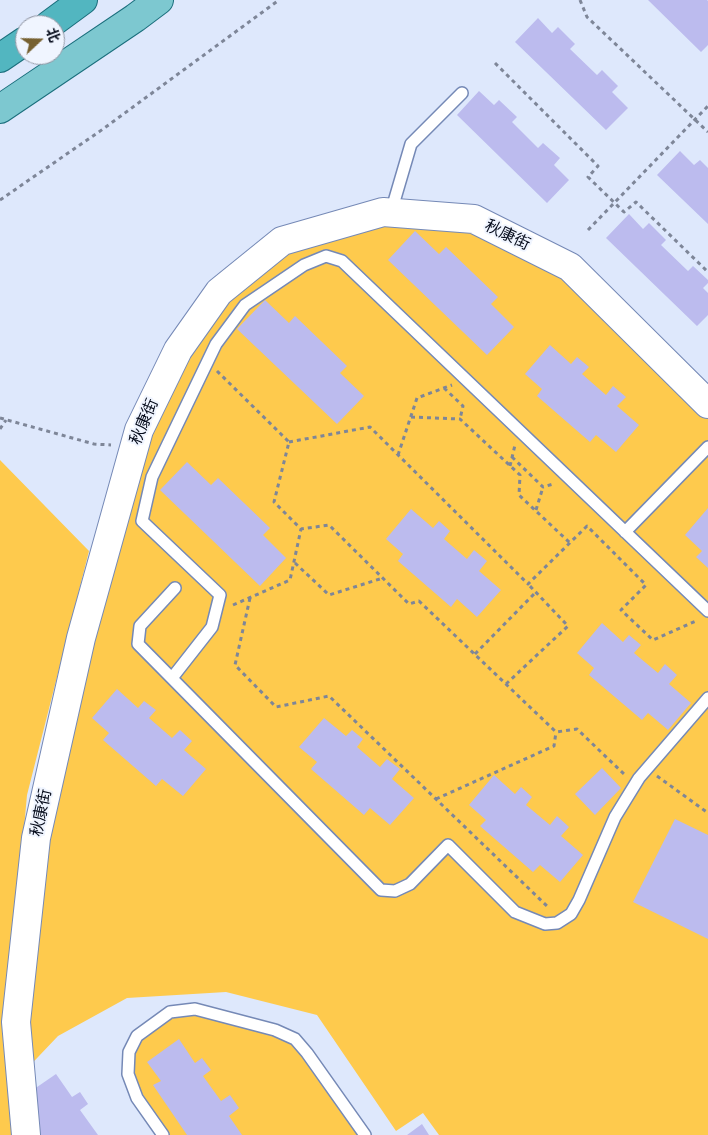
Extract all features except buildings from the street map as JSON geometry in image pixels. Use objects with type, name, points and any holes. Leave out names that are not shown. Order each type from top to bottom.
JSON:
[{"type":"highway","points":[[63,15],[83,0]]},
{"type":"highway","points":[[0,58],[15,48]]},
{"type":"main road","points":[[0,109],[135,18],[158,0]]},
{"type":"street","name":"秋康街","points":[[26,1135],[16,1022],[36,838],[81,638],[139,430],[178,350],[219,292],[282,241],[383,212],[474,220],[570,267],[708,404]]},
{"type":"lane","points":[[391,212],[411,144],[462,93]]},
{"type":"lane","points":[[172,678],[212,627],[220,595],[142,521],[152,477],[216,344],[245,305],[304,265],[326,256],[342,261],[625,532],[704,615]]},
{"type":"lane","points":[[625,532],[708,447]]},
{"type":"lane","points":[[175,588],[140,626],[138,644],[382,890],[395,891],[410,884],[448,846],[515,912],[545,924],[557,924],[571,914],[615,818],[635,785],[708,698]]},
{"type":"lane","points":[[162,1135],[137,1098],[128,1074],[129,1052],[137,1036],[170,1012],[195,1009],[275,1030],[295,1039],[365,1135]]},
{"type":"path","points":[[0,200],[103,129],[279,0]]},
{"type":"path","points":[[580,0],[587,17],[708,132]]},
{"type":"path","points":[[495,63],[598,166],[588,177],[624,212],[636,202],[708,272]]},
{"type":"path","points":[[588,230],[708,106]]},
{"type":"path","points":[[208,362],[289,442]]},
{"type":"path","points":[[398,455],[417,398],[466,380]]},
{"type":"path","points":[[444,388],[463,406],[460,419]]},
{"type":"path","points":[[410,417],[460,419],[520,475],[520,494],[570,543]]},
{"type":"path","points":[[0,418],[94,444],[134,445]]},
{"type":"path","points":[[0,429],[6,420]]},
{"type":"path","points":[[289,442],[370,427],[568,626],[506,684]]},
{"type":"path","points":[[289,442],[274,502],[301,529]]},
{"type":"path","points":[[512,457],[543,487]]},
{"type":"path","points":[[543,487],[570,479]]},
{"type":"path","points":[[536,510],[543,487]]},
{"type":"path","points":[[301,529],[329,525],[409,604],[419,601],[556,732]]},
{"type":"path","points":[[528,584],[587,526],[646,585],[621,610],[653,640],[704,615]]},
{"type":"path","points":[[220,595],[232,606],[290,580],[301,529]]},
{"type":"path","points":[[294,562],[329,594],[383,578]]},
{"type":"path","points":[[475,654],[536,592]]},
{"type":"path","points":[[250,598],[235,665],[276,706],[329,696],[562,920]]},
{"type":"path","points":[[556,732],[577,729],[635,785]]},
{"type":"path","points":[[436,799],[554,746],[556,732]]},
{"type":"path","points":[[646,770],[670,785],[708,814]]},
{"type":"shaded area","points":[[383,212],[474,219],[570,267],[708,404],[708,1135],[439,1135],[423,1113],[396,1131],[317,1015],[226,992],[127,998],[58,1036],[20,1076],[16,1022],[81,638],[178,350],[282,241]]},
{"type":"shaded area","points":[[0,460],[89,551],[27,795],[8,1006],[19,1135],[0,1135]]},
{"type":"shaded area","points":[[195,1009],[295,1039],[364,1135],[163,1135],[137,1098],[129,1052],[137,1036],[170,1012]]}]
